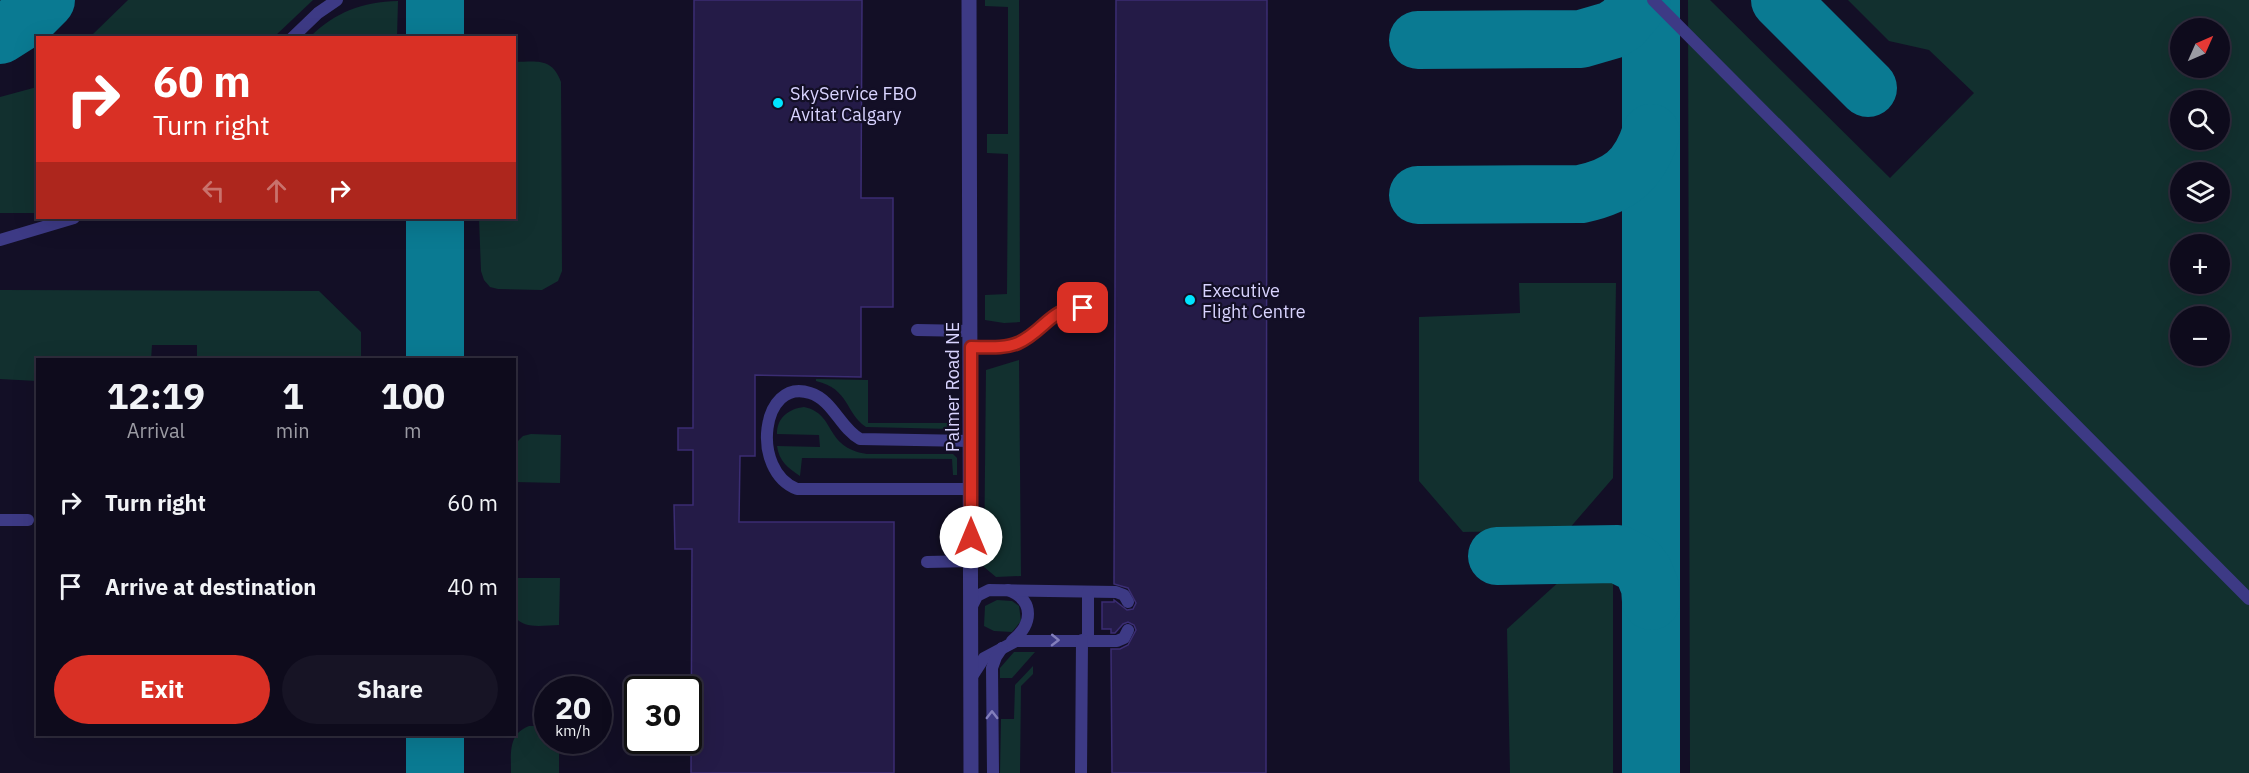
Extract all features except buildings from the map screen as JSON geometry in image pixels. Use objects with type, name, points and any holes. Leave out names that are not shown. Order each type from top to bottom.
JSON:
[{"type":"street","name":"Palmer Road NE","points":[[969,0],[971,773]]},
{"type":"lane","points":[[294,36],[318,13],[338,0]]},
{"type":"lane","points":[[1653,0],[2249,599]]},
{"type":"lane","points":[[0,240],[71,219]]},
{"type":"lane","points":[[971,347],[994,347],[1018,343],[1062,310],[1083,308]]},
{"type":"lane","points":[[917,330],[971,331]]},
{"type":"lane","points":[[971,441],[860,439],[849,431],[820,397],[807,392],[796,392],[783,398],[773,408],[768,421],[771,464],[781,480],[797,489],[971,489]]},
{"type":"lane","points":[[0,520],[28,520]]},
{"type":"lane","points":[[927,562],[971,561]]},
{"type":"lane","points":[[971,679],[984,658],[1022,632],[1028,621],[1029,613],[1023,600],[1008,590]]},
{"type":"lane","points":[[971,608],[977,596],[983,592],[1008,590],[1120,593],[1128,602]]},
{"type":"lane","points":[[1082,773],[1088,592]]},
{"type":"lane","points":[[993,773],[992,668],[996,657],[1006,645],[1022,639],[1121,640],[1128,630]]},
{"type":"green space","points":[[128,0],[313,0],[275,36],[91,36]]},
{"type":"green space","points":[[985,0],[1019,0],[1020,322],[1004,323],[985,320],[985,295],[1007,294],[1008,154],[987,153],[987,134],[1008,134],[1008,7],[985,6]]},
{"type":"green space","points":[[1688,0],[1710,0],[1890,178],[1974,93],[1929,50],[1889,41],[1848,0],[2249,0],[2249,773],[1690,773]]},
{"type":"green space","points":[[398,1],[397,36],[311,36],[339,15],[361,6]]},
{"type":"green space","points":[[516,62],[542,63],[553,68],[561,82],[562,271],[558,281],[542,290],[490,287],[481,271],[479,219],[516,219]]},
{"type":"green space","points":[[36,87],[36,213],[0,213],[0,97]]},
{"type":"green space","points":[[1519,283],[1616,283],[1613,478],[1568,530],[1463,532],[1419,481],[1419,317],[1520,313]]},
{"type":"green space","points":[[0,290],[319,291],[361,332],[361,358],[197,358],[197,345],[152,345],[151,358],[36,358],[36,381],[0,379]]},
{"type":"green space","points":[[1019,360],[1021,576],[996,577],[984,567],[986,370]]},
{"type":"green space","points":[[816,379],[868,380],[868,423],[958,423],[952,429],[866,427],[854,415],[841,395]]},
{"type":"green space","points":[[804,407],[822,416],[836,438],[853,450],[867,454],[953,454],[957,458],[957,475],[953,475],[952,459],[802,458],[800,476],[785,464],[777,446],[820,447],[819,435],[777,434],[779,423],[784,415]]},
{"type":"green space","points":[[561,435],[560,483],[516,482],[516,443],[523,436]]},
{"type":"green space","points":[[516,578],[560,578],[559,625],[529,625],[516,618]]},
{"type":"green space","points":[[1562,579],[1613,580],[1613,773],[1510,773],[1507,629]]},
{"type":"green space","points":[[997,600],[1012,601],[1019,606],[1021,621],[1012,632],[994,631],[984,626],[985,606]]},
{"type":"green space","points":[[1014,652],[1035,652],[1012,678],[1000,678],[1000,668]]},
{"type":"green space","points":[[1033,666],[1033,674],[1021,686],[1020,773],[1000,773],[1001,719],[1014,719],[1015,685]]},
{"type":"green space","points":[[534,726],[534,754],[559,754],[559,773],[511,773],[511,751],[517,734],[522,729]]},
{"type":"taxiway","points":[[0,35],[30,16],[46,0]]},
{"type":"taxiway","points":[[435,0],[435,36]]},
{"type":"taxiway","points":[[1418,40],[1581,39],[1612,30],[1623,23],[1642,0]]},
{"type":"taxiway","points":[[1651,0],[1651,773]]},
{"type":"taxiway","points":[[1780,0],[1868,88]]},
{"type":"taxiway","points":[[1418,195],[1581,194],[1594,191],[1617,181],[1634,167],[1651,133]]},
{"type":"taxiway","points":[[435,219],[435,358]]},
{"type":"taxiway","points":[[1497,556],[1618,554],[1638,564],[1644,572],[1650,587],[1651,601]]},
{"type":"taxiway","points":[[435,736],[435,773]]},
{"type":"place","name":"SkyService FBO Avitat Calgary","points":[[778,103]]},
{"type":"place","name":"Executive Flight Centre","points":[[1190,300]]},
{"type":"route","points":[[971,537],[971,347],[1007,346],[1018,343],[1062,310],[1083,308]]}]
